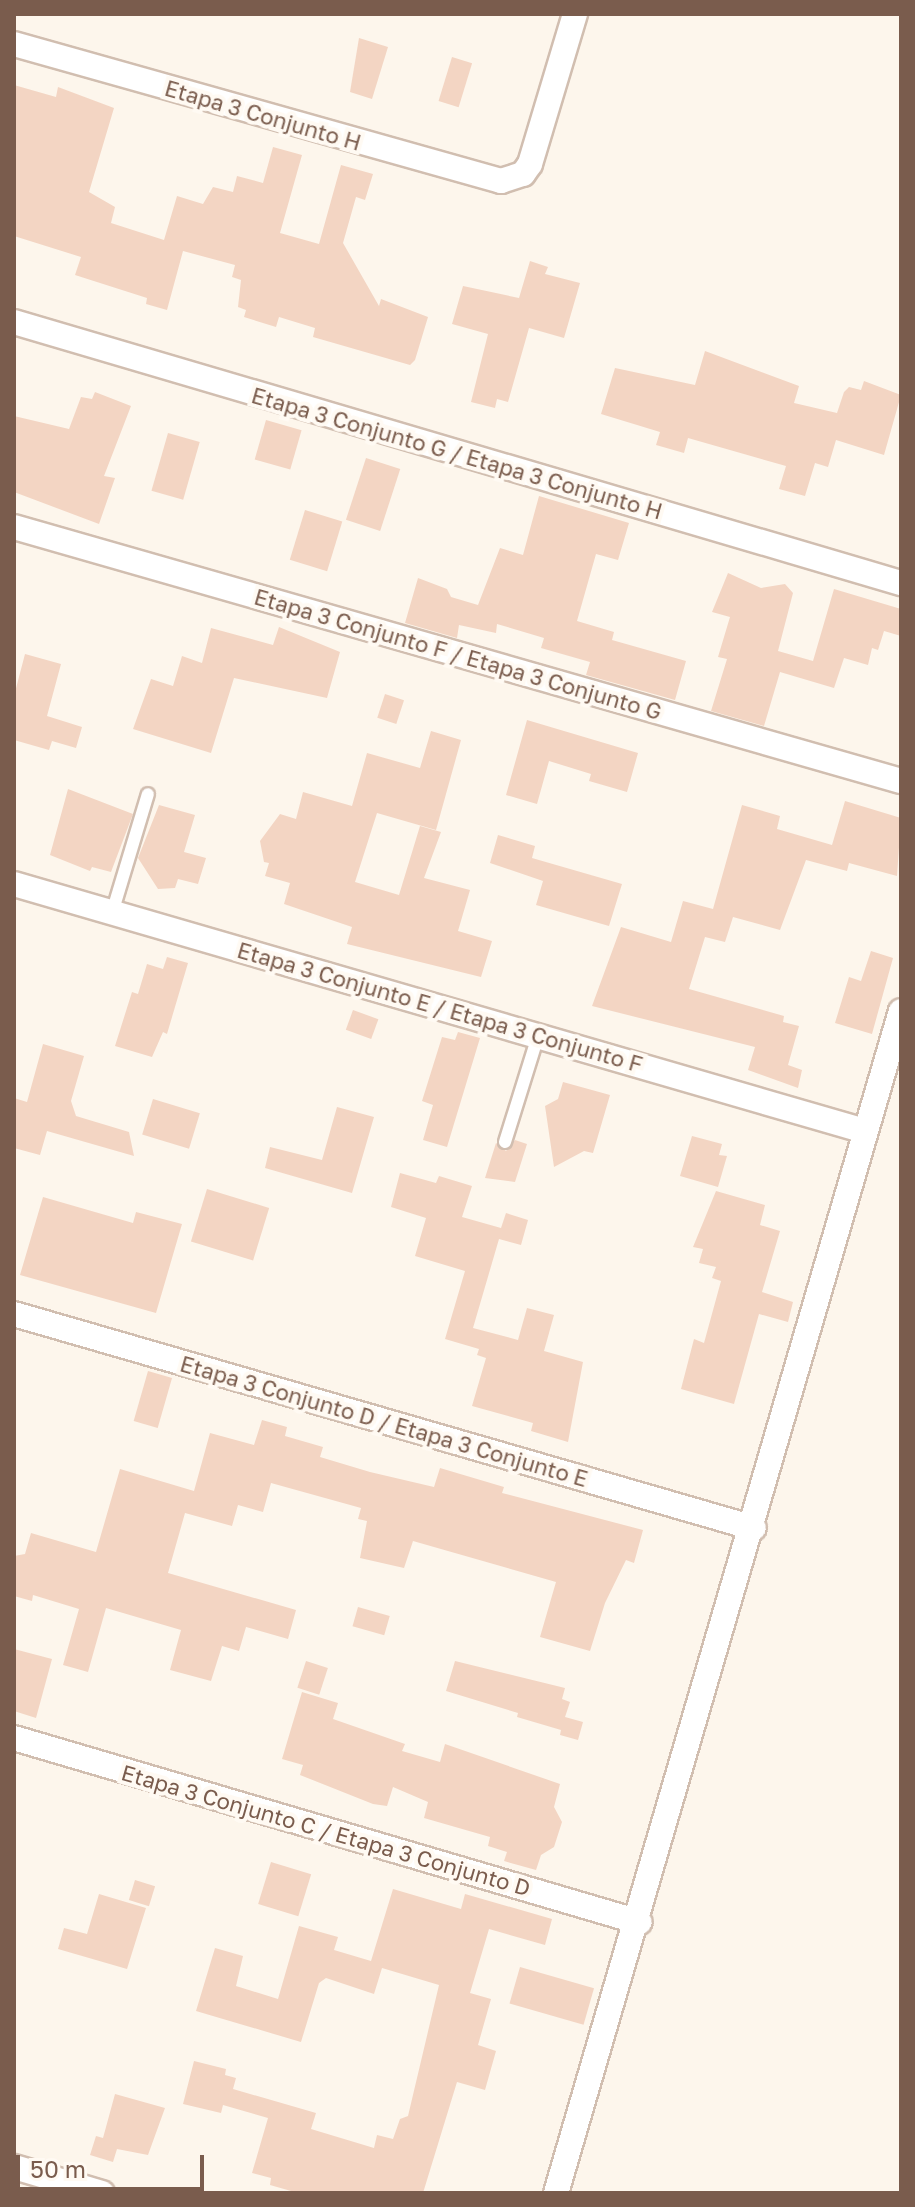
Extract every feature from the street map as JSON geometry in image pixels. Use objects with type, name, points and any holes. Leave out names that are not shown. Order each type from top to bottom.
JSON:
[{"type":"street","name":"Etapa 3 Conjunto H","points":[[14,44],[466,173],[512,179],[530,164],[575,14]]},
{"type":"street","name":"Etapa 3 Conjunto G / Etapa 3 Conjunto H","points":[[14,322],[901,583]]},
{"type":"street","name":"Etapa 3 Conjunto F / Etapa 3 Conjunto G","points":[[14,527],[901,781]]},
{"type":"street","name":"Etapa 3 Conjunto E / Etapa 3 Conjunto F","points":[[14,884],[865,1131]]},
{"type":"street","points":[[556,2193],[754,1528],[901,1011]]},
{"type":"street","name":"Etapa 3 Conjunto D / Etapa 3 Conjunto E","points":[[14,1314],[754,1528]]},
{"type":"street","name":"Etapa 3 Conjunto C / Etapa 3 Conjunto D","points":[[14,1738],[639,1922]]},
{"type":"street","points":[[14,2167],[102,2193]]},
{"type":"lane","points":[[112,913],[148,794]]},
{"type":"lane","points":[[505,1142],[538,1036]]},
{"type":"building","points":[[359,38],[388,47],[372,99],[350,92]]},
{"type":"building","points":[[452,57],[472,63],[459,107],[439,101]]},
{"type":"building","points":[[14,85],[56,97],[58,87],[114,108],[89,192],[115,207],[111,223],[164,240],[177,196],[203,204],[213,187],[233,192],[237,176],[263,183],[273,147],[302,155],[280,233],[319,244],[341,165],[373,174],[365,200],[356,197],[343,243],[379,306],[381,299],[428,317],[415,360],[410,365],[313,337],[315,328],[279,317],[276,327],[244,317],[246,310],[238,307],[241,280],[232,277],[235,265],[183,251],[167,310],[146,304],[147,298],[75,275],[81,257],[14,236]]},
{"type":"building","points":[[530,261],[548,267],[545,274],[580,283],[564,338],[529,328],[508,402],[497,399],[495,408],[471,402],[488,334],[452,324],[463,286],[519,298]]},
{"type":"building","points":[[705,351],[799,386],[794,403],[837,413],[844,392],[849,387],[861,390],[864,381],[901,395],[884,455],[836,440],[828,467],[815,463],[805,496],[779,489],[786,466],[688,438],[684,453],[656,445],[660,432],[601,414],[615,368],[695,385]]},
{"type":"building","points":[[95,392],[131,406],[104,476],[115,478],[99,524],[14,492],[14,416],[69,429],[81,397],[92,399]]},
{"type":"building","points":[[266,420],[302,430],[290,470],[255,459]]},
{"type":"building","points":[[168,433],[200,442],[183,500],[151,491]]},
{"type":"building","points":[[366,458],[400,469],[380,531],[346,520]]},
{"type":"building","points":[[539,496],[629,523],[618,560],[596,554],[577,621],[614,632],[612,640],[686,661],[675,700],[586,675],[590,662],[541,648],[544,638],[497,624],[496,633],[459,625],[457,638],[405,623],[418,578],[447,589],[451,597],[478,605],[500,548],[523,555]]},
{"type":"building","points":[[305,510],[342,521],[327,571],[290,560]]},
{"type":"building","points":[[728,573],[761,588],[785,584],[793,593],[778,651],[813,661],[834,589],[901,609],[901,636],[884,631],[878,650],[872,648],[868,665],[844,658],[834,688],[780,672],[764,726],[711,711],[727,659],[718,657],[730,617],[712,612]]},
{"type":"building","points":[[279,627],[340,652],[327,698],[234,678],[211,753],[133,729],[151,679],[173,686],[182,656],[202,663],[211,628],[273,645]]},
{"type":"building","points":[[25,654],[61,664],[47,716],[82,727],[76,748],[52,741],[49,750],[14,740],[14,696]]},
{"type":"building","points":[[385,694],[404,700],[396,724],[377,718]]},
{"type":"building","points":[[527,720],[638,753],[627,792],[589,781],[591,774],[549,761],[537,804],[506,795]]},
{"type":"building","points":[[431,731],[461,740],[436,830],[377,813],[355,882],[399,895],[420,826],[441,832],[424,878],[470,890],[458,931],[492,941],[481,977],[347,944],[352,927],[284,904],[290,883],[265,876],[269,863],[264,862],[260,841],[280,814],[296,819],[303,792],[352,806],[367,753],[420,768]]},
{"type":"building","points":[[68,789],[133,814],[111,872],[92,867],[90,871],[50,855]]},
{"type":"building","points":[[845,801],[901,818],[897,876],[849,863],[847,871],[806,860],[780,930],[733,917],[725,942],[705,937],[689,989],[784,1016],[783,1022],[799,1026],[788,1065],[802,1070],[798,1088],[748,1070],[755,1047],[592,1006],[621,927],[671,942],[683,901],[713,909],[742,805],[780,816],[777,829],[832,845]]},
{"type":"building","points":[[159,805],[195,815],[184,852],[206,858],[198,884],[178,879],[175,888],[158,889],[138,858]]},
{"type":"building","points":[[498,835],[535,846],[532,858],[622,884],[609,926],[536,905],[543,881],[490,863]]},
{"type":"building","points":[[871,951],[893,958],[872,1034],[835,1023],[849,977],[861,981]]},
{"type":"building","points":[[167,957],[188,963],[167,1034],[163,1032],[152,1057],[115,1046],[132,992],[138,994],[147,964],[163,969]]},
{"type":"building","points":[[353,1010],[378,1019],[371,1039],[346,1030]]},
{"type":"building","points":[[458,1032],[480,1038],[447,1147],[423,1140],[433,1105],[422,1101],[442,1037],[455,1040]]},
{"type":"building","points":[[43,1044],[84,1056],[71,1101],[76,1116],[129,1132],[134,1156],[47,1131],[40,1155],[14,1148],[14,1098],[27,1102]]},
{"type":"building","points":[[563,1082],[610,1095],[593,1153],[584,1151],[554,1167],[545,1106],[558,1099]]},
{"type":"building","points":[[153,1099],[200,1113],[189,1149],[142,1134]]},
{"type":"building","points":[[337,1107],[374,1117],[352,1193],[265,1168],[270,1147],[322,1160]]},
{"type":"building","points":[[692,1136],[722,1144],[719,1155],[727,1156],[718,1187],[680,1176]]},
{"type":"building","points":[[515,1140],[527,1144],[515,1182],[485,1178],[496,1143],[506,1151]]},
{"type":"building","points":[[400,1173],[436,1183],[439,1176],[472,1186],[462,1217],[501,1228],[506,1213],[528,1220],[521,1245],[499,1239],[473,1328],[518,1340],[527,1308],[554,1315],[544,1351],[583,1362],[568,1442],[531,1431],[533,1423],[472,1406],[486,1358],[477,1355],[479,1349],[445,1339],[465,1271],[415,1256],[426,1218],[391,1207]]},
{"type":"building","points":[[207,1189],[269,1208],[253,1261],[191,1242]]},
{"type":"building","points":[[716,1191],[765,1205],[760,1225],[780,1231],[762,1292],[793,1302],[788,1322],[759,1314],[734,1404],[681,1389],[694,1339],[704,1343],[721,1281],[712,1278],[716,1267],[699,1263],[703,1249],[693,1247]]},
{"type":"building","points":[[43,1197],[133,1223],[136,1212],[182,1224],[156,1313],[20,1275]]},
{"type":"building","points":[[148,1371],[172,1378],[158,1428],[134,1421]]},
{"type":"building","points":[[262,1420],[287,1427],[285,1436],[323,1447],[320,1457],[370,1472],[434,1487],[440,1468],[504,1487],[502,1493],[643,1530],[634,1563],[626,1560],[605,1603],[590,1651],[540,1637],[556,1582],[413,1541],[404,1568],[360,1558],[367,1521],[358,1519],[361,1508],[271,1483],[263,1512],[238,1505],[232,1526],[185,1513],[168,1573],[296,1610],[288,1639],[246,1627],[239,1651],[222,1646],[211,1681],[170,1670],[181,1630],[106,1608],[88,1672],[63,1665],[79,1609],[33,1595],[32,1601],[14,1596],[14,1556],[25,1554],[31,1533],[96,1552],[120,1469],[194,1491],[210,1433],[254,1445]]},
{"type":"building","points":[[358,1607],[390,1616],[384,1635],[352,1626]]},
{"type":"building","points":[[14,1649],[52,1659],[36,1718],[14,1711]]},
{"type":"building","points":[[306,1661],[328,1668],[319,1695],[297,1688]]},
{"type":"building","points":[[455,1661],[565,1688],[562,1699],[570,1702],[565,1717],[583,1722],[578,1740],[560,1735],[561,1730],[517,1717],[518,1713],[446,1691]]},
{"type":"building","points":[[302,1692],[338,1703],[333,1719],[405,1744],[402,1751],[440,1762],[445,1744],[560,1784],[554,1807],[562,1822],[554,1847],[541,1855],[536,1870],[504,1861],[507,1852],[488,1846],[490,1837],[424,1818],[428,1802],[393,1787],[387,1806],[373,1804],[300,1775],[303,1765],[282,1759]]},
{"type":"building","points":[[271,1862],[311,1874],[298,1916],[258,1904]]},
{"type":"building","points":[[135,1880],[155,1886],[149,1906],[129,1900]]},
{"type":"building","points":[[393,1889],[461,1909],[465,1894],[552,1919],[545,1945],[489,1929],[470,1993],[491,1999],[478,2045],[496,2051],[485,2090],[457,2082],[423,2193],[298,2193],[270,2185],[271,2178],[252,2173],[268,2118],[223,2105],[221,2113],[183,2104],[194,2061],[226,2069],[225,2075],[236,2078],[233,2089],[316,2113],[311,2129],[374,2148],[377,2135],[393,2139],[400,2119],[408,2116],[439,1985],[382,1968],[374,1994],[326,1978],[319,1983],[301,2042],[196,2011],[215,1948],[243,1956],[236,1986],[278,1999],[299,1926],[338,1937],[334,1950],[371,1961]]},
{"type":"building","points":[[99,1894],[146,1908],[127,1969],[58,1949],[64,1928],[87,1934]]},
{"type":"building","points":[[520,1967],[594,1988],[584,2025],[510,2004]]},
{"type":"building","points":[[115,2094],[165,2108],[148,2155],[117,2149],[113,2162],[90,2155],[96,2136],[103,2138]]}]
